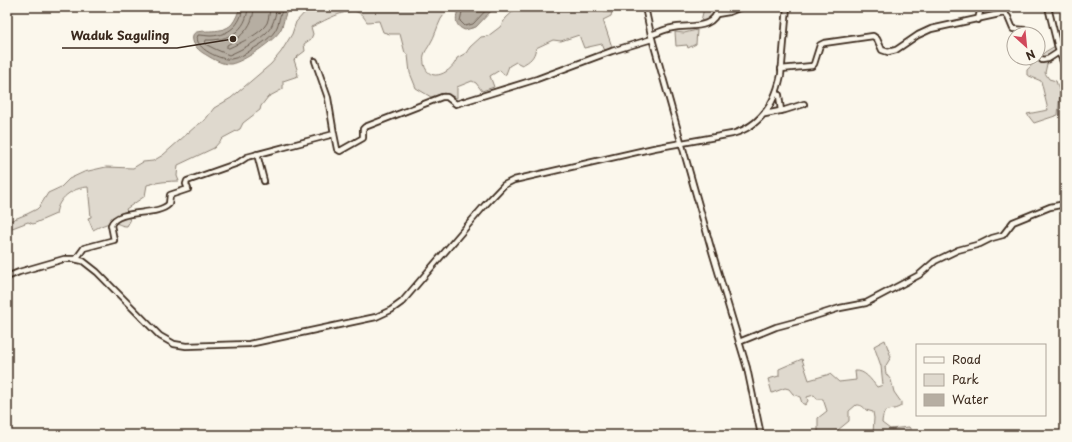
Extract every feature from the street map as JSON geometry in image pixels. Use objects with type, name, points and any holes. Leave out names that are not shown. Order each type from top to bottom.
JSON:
[{"type":"street","points":[[644,7],[711,248],[740,342],[761,435]]},
{"type":"street","points":[[717,14],[719,7]]},
{"type":"street","points":[[315,61],[328,98],[337,150],[340,151],[363,138],[364,128],[442,97],[447,97],[456,104],[537,79],[652,37],[673,27],[700,26],[717,14],[726,13],[741,7]]},
{"type":"street","points":[[7,277],[67,258],[83,261],[97,272],[160,336],[167,340],[186,346],[255,343],[372,318],[396,306],[407,296],[485,205],[508,182],[740,131],[751,126],[770,106],[778,86],[787,7]]},
{"type":"street","points":[[978,20],[981,7]]},
{"type":"street","points":[[1048,7],[1059,52],[1065,66]]},
{"type":"street","points":[[781,69],[812,66],[820,45],[824,43],[873,36],[877,39],[882,50],[890,52],[896,50],[918,35],[931,30],[1005,14],[1008,16],[1012,26]]},
{"type":"street","points":[[1046,60],[1065,48]]},
{"type":"street","points":[[779,95],[781,111]]},
{"type":"street","points":[[764,114],[781,111],[804,104]]},
{"type":"street","points":[[76,259],[84,248],[114,240],[111,225],[115,220],[129,215],[165,207],[169,204],[170,195],[188,189],[186,184],[187,181],[238,163],[247,157],[334,134]]},
{"type":"street","points":[[257,154],[264,181]]},
{"type":"street","points":[[740,342],[748,340],[776,327],[840,308],[866,303],[919,275],[935,261],[958,250],[980,244],[992,238],[1003,235],[1013,222],[1050,207],[1065,204]]},
{"type":"green space","points":[[314,7],[451,7],[441,19],[424,56],[424,64],[427,70],[431,74],[436,75],[446,72],[451,68],[457,58],[466,53],[481,37],[488,36],[500,27],[506,18],[518,7],[603,7],[605,12],[612,12],[611,16],[603,20],[612,47],[605,51],[602,44],[584,48],[579,35],[561,41],[553,40],[536,48],[533,57],[525,64],[522,65],[516,62],[509,66],[506,74],[504,75],[500,70],[490,76],[494,87],[482,91],[476,83],[472,81],[457,87],[457,98],[444,93],[431,97],[416,88],[410,73],[408,55],[405,53],[400,34],[383,32],[379,21],[367,22],[362,15],[354,11],[342,13],[311,27],[313,34],[311,39],[304,44],[305,51],[294,60],[298,76],[283,81],[283,89],[268,97],[261,106],[260,110],[243,123],[240,129],[223,138],[214,148],[178,165],[177,176],[179,181],[147,185],[145,196],[126,209],[130,221],[127,226],[109,223],[93,230],[88,218],[91,217],[88,187],[77,189],[67,195],[57,208],[56,214],[33,224],[28,222],[7,230],[7,222],[37,209],[48,193],[61,187],[69,179],[84,172],[106,167],[133,168],[143,162],[153,161],[163,155],[205,120],[214,108],[231,98],[271,64],[281,52],[292,34],[296,22],[306,11]]},
{"type":"green space","points":[[697,7],[716,7],[711,16],[701,21],[704,8]]},
{"type":"green space","points":[[697,30],[696,44],[688,48],[687,45],[676,46],[675,32],[684,33]]},
{"type":"green space","points":[[1065,40],[1065,52],[1047,64],[1045,73],[1049,79],[1056,81],[1060,93],[1058,115],[1034,123],[1027,114],[1048,110],[1041,81],[1027,75],[1027,70],[1031,66],[1046,66],[1046,51]]},
{"type":"green space","points":[[885,340],[891,357],[885,367],[886,374],[891,380],[894,392],[901,402],[901,406],[888,410],[884,414],[882,423],[890,429],[909,427],[912,435],[870,435],[873,433],[873,412],[866,410],[862,406],[856,405],[849,411],[849,421],[838,430],[838,435],[818,435],[818,418],[827,411],[823,399],[817,399],[814,395],[807,397],[808,401],[805,405],[802,403],[800,397],[793,394],[789,389],[785,388],[772,393],[768,379],[779,376],[779,369],[802,359],[809,380],[830,374],[839,382],[856,380],[855,371],[859,371],[868,376],[877,387],[883,385],[881,366],[874,346]]},
{"type":"water","points":[[240,7],[291,7],[285,15],[278,34],[259,50],[243,59],[227,64],[212,59],[197,48],[193,41],[193,35],[195,33],[216,31],[227,28],[235,20]]},
{"type":"water","points":[[459,7],[495,7],[476,27],[465,30],[459,26],[456,20]]},
{"type":"place","name":"Waduk Saguling","points":[[233,39]]}]
